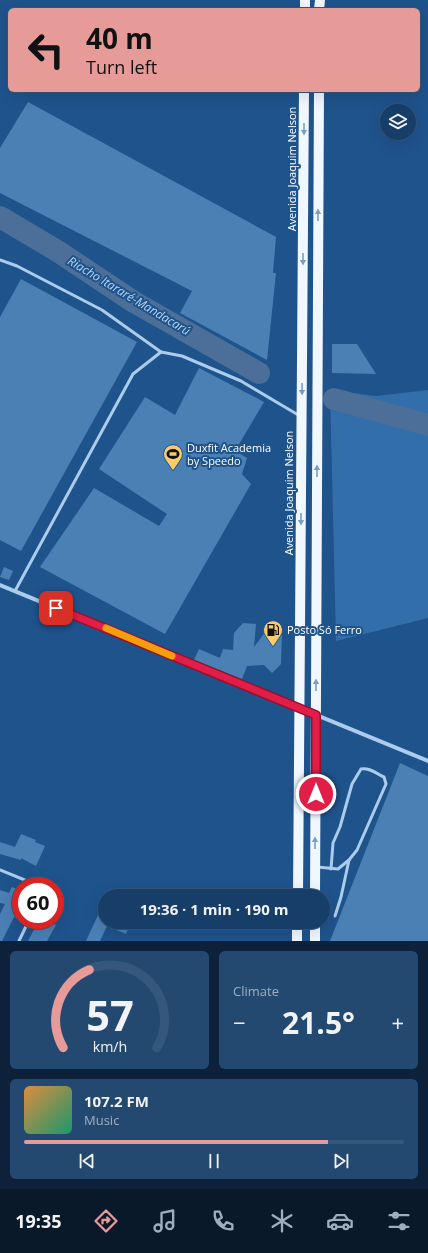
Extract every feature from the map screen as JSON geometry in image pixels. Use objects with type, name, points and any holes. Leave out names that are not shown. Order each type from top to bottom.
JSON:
[{"type":"main road","name":"Avenida Joaquim Nelson","points":[[298,889],[304,92]]},
{"type":"main road","points":[[315,889],[319,92]]},
{"type":"main road","points":[[303,288],[310,290],[317,287]]},
{"type":"main road","points":[[302,326],[311,321],[318,327]]},
{"type":"main road","points":[[297,929],[297,941]]},
{"type":"main road","points":[[315,929],[315,941]]},
{"type":"street","points":[[0,585],[428,761]]},
{"type":"lane","points":[[0,260],[17,266],[102,310],[161,352],[182,356],[241,381],[302,417]]},
{"type":"lane","points":[[15,591],[133,374],[161,352]]},
{"type":"lane","points":[[315,867],[331,869],[338,869],[349,860],[357,850],[386,784],[384,777],[364,768],[361,769],[352,784],[340,827],[333,844],[331,869]]},
{"type":"lane","points":[[335,916],[349,860]]},
{"type":"lane","points":[[0,870],[17,877]]},
{"type":"lane","points":[[19,941],[25,929]]},
{"type":"shaded area","points":[[330,390],[376,396],[428,390],[428,618],[336,641]]},
{"type":"building","points":[[28,102],[276,237],[273,273],[276,273],[267,360],[180,313],[192,291],[0,193],[0,148]]},
{"type":"building","points":[[21,279],[137,342],[21,551],[0,540],[0,317]]},
{"type":"building","points":[[332,344],[357,344],[376,374],[332,373]]},
{"type":"building","points":[[199,368],[264,402],[235,451],[247,458],[242,474],[251,484],[165,634],[40,567],[94,488],[159,526],[167,514],[99,469],[145,397],[175,415]]},
{"type":"building","points":[[4,567],[13,571],[9,580],[0,577]]},
{"type":"building","points":[[243,623],[256,624],[254,647],[272,623],[282,631],[281,664],[272,673],[264,665],[247,666],[242,679],[194,660],[199,649],[220,658],[223,649],[233,650],[234,633]]},
{"type":"building","points":[[400,763],[428,776],[428,941],[330,941]]},
{"type":"building","points":[[21,834],[36,840],[35,842],[45,846],[36,866],[21,858],[21,860],[0,854],[0,842],[15,847]]},
{"type":"building","points":[[12,887],[12,921],[2,941],[0,941],[0,914],[5,904],[0,903],[0,890],[9,893]]},
{"type":"building","points":[[98,915],[98,929],[106,929],[100,941],[86,941]]},
{"type":"building","points":[[34,929],[54,929],[47,941],[28,941]]},
{"type":"building","points":[[114,929],[128,929],[126,934]]},
{"type":"waterway","name":"Riacho Itararé-Mandacarú","points":[[0,217],[59,252],[134,302],[259,373]]},
{"type":"waterway","name":"Riacho Itararé-Mandacarú","points":[[334,399],[428,425]]},
{"type":"slow traffic","points":[[106,628],[172,656]]},
{"type":"place","name":"Duxfit Academia by Speedo","points":[[173,471]]},
{"type":"place","name":"Posto Só Ferro","points":[[273,647]]},
{"type":"route","points":[[56,608],[316,715],[316,794]]}]
